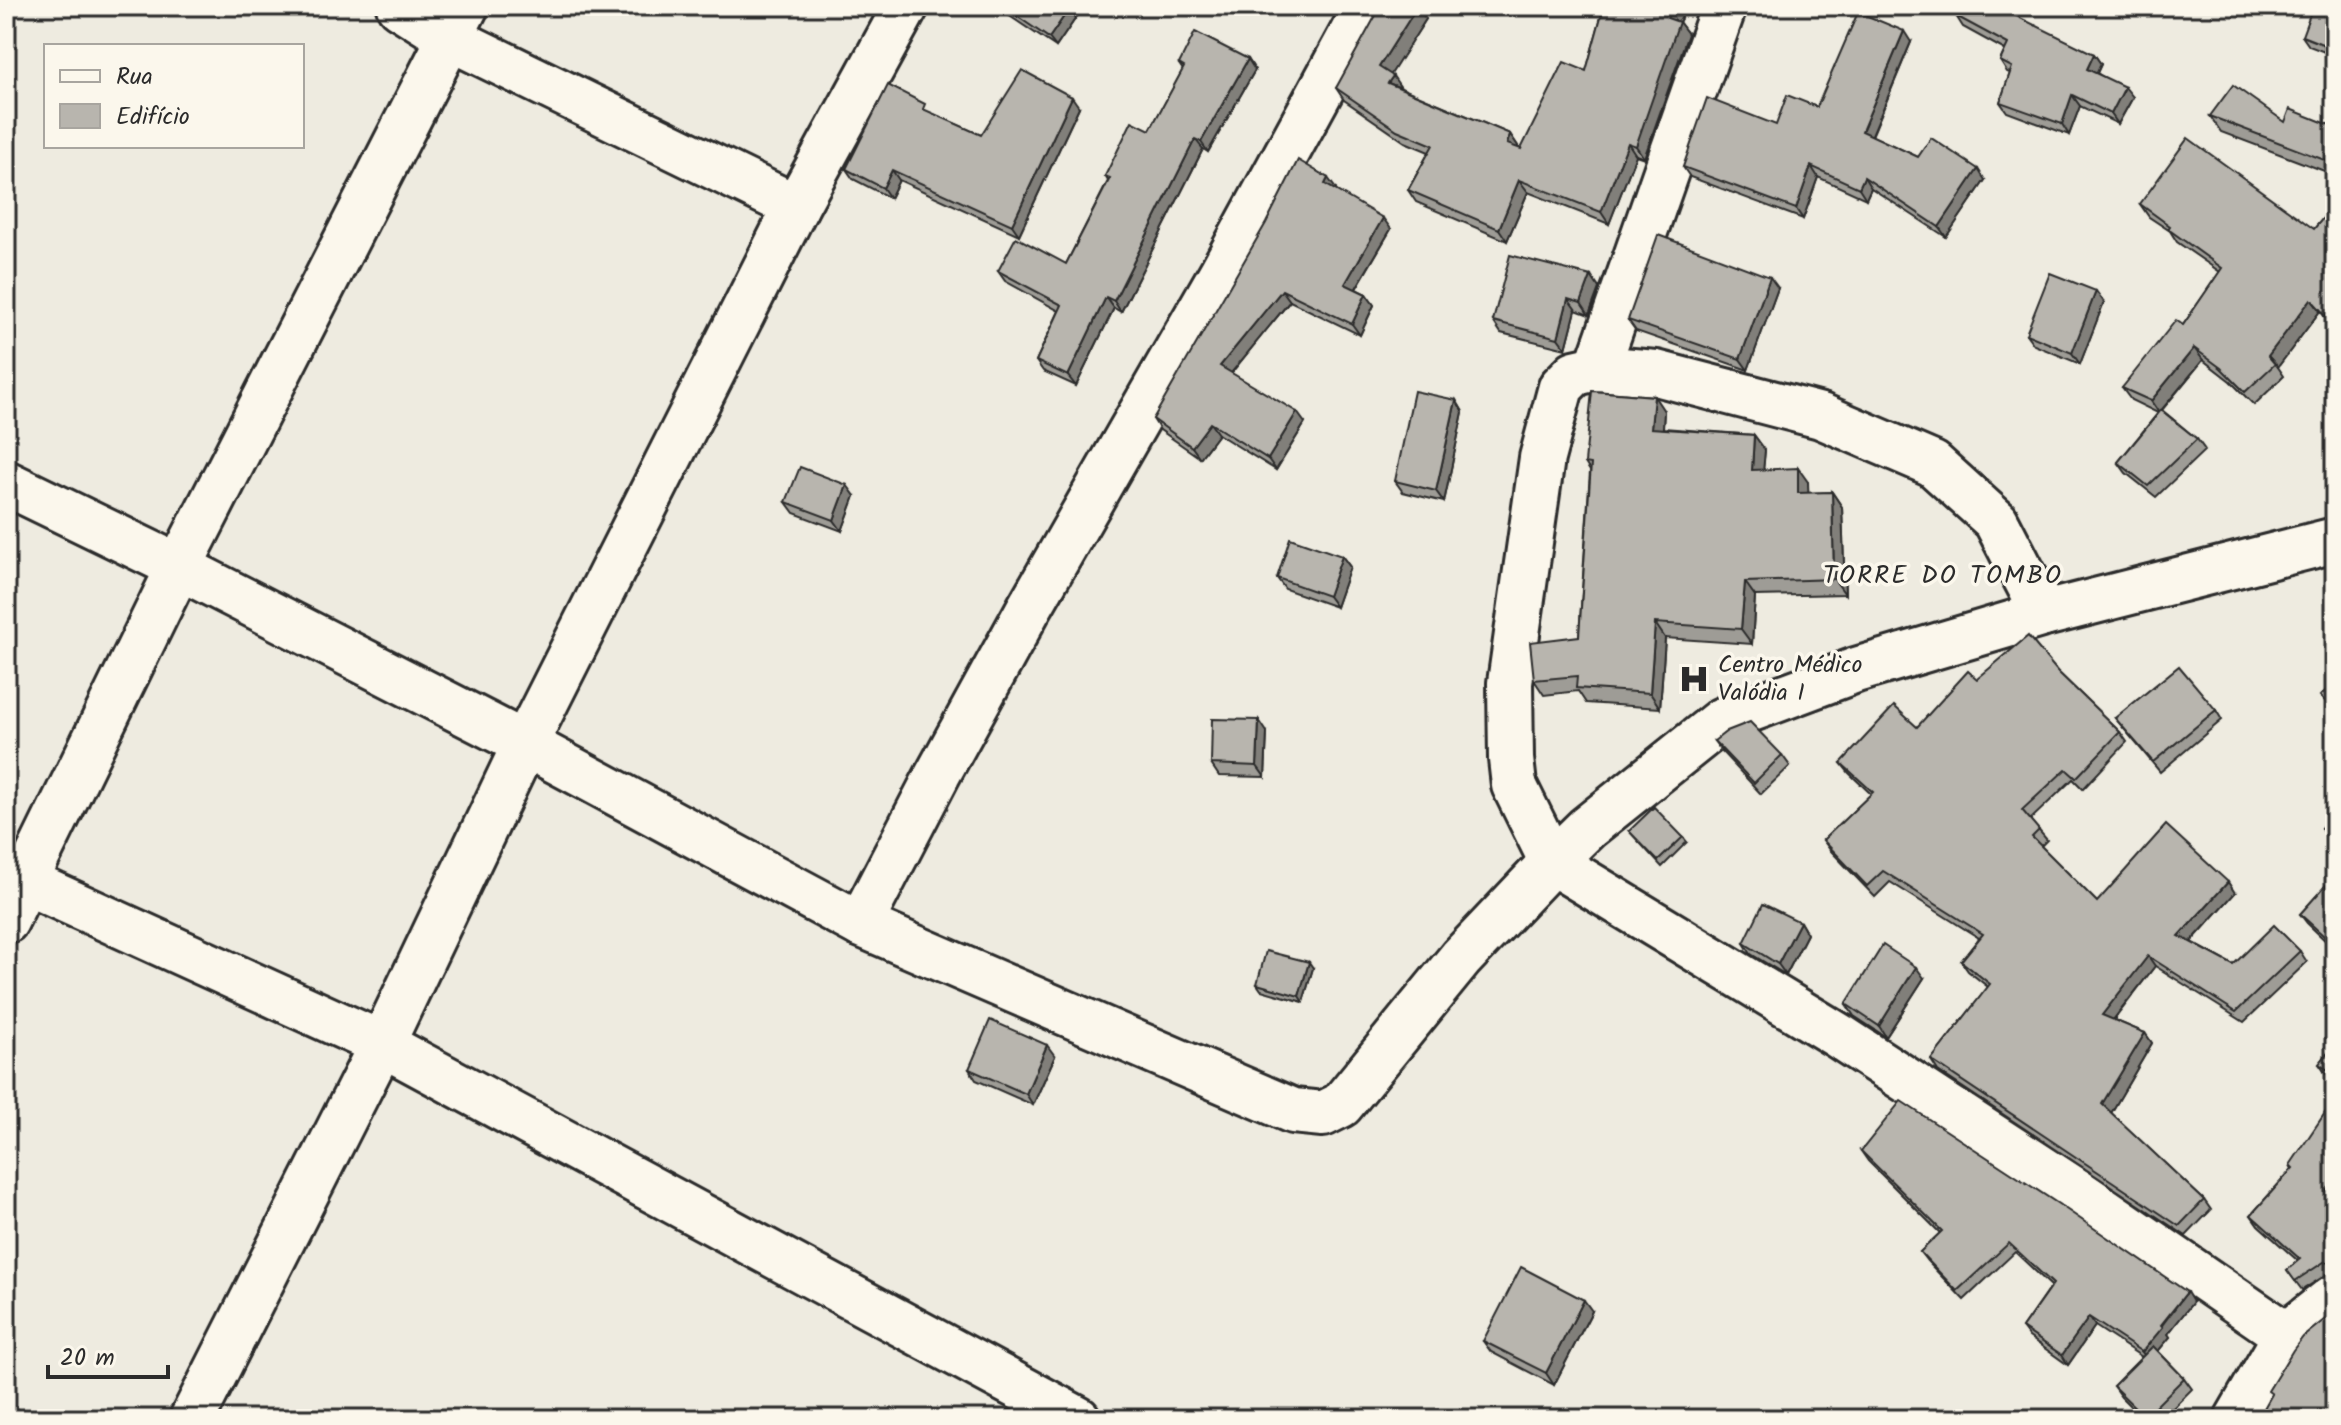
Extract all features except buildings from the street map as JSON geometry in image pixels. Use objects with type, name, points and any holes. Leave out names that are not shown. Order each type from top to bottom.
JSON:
[{"type":"street","points":[[399,6],[458,22],[796,207]]},
{"type":"street","points":[[192,1419],[382,1044],[525,744],[796,207],[906,6]]},
{"type":"street","points":[[860,924],[983,692],[1215,285],[1367,6]]},
{"type":"street","points":[[1597,368],[1724,6]]},
{"type":"street","points":[[458,22],[12,892],[382,1044],[1078,1419]]},
{"type":"street","points":[[2044,614],[1996,521],[1933,464],[1821,416],[1656,373],[1597,368],[1575,373],[1561,387],[1542,458],[1510,683],[1514,785],[1552,862],[1839,1036],[2081,1194],[2286,1335]]},
{"type":"street","points":[[6,483],[179,567],[525,744],[860,924],[1293,1111],[1323,1114],[1341,1105],[1461,958],[1552,862],[1587,828],[1722,720],[1856,670],[2044,614],[2335,540]]},
{"type":"street","points":[[2237,1419],[2286,1335],[2335,1296]]},
{"type":"place","name":"Centro Médico Valódia I","points":[[1694,679]]},
{"type":"district","name":"TORRE DO TOMBO","points":[[1943,576]]}]
